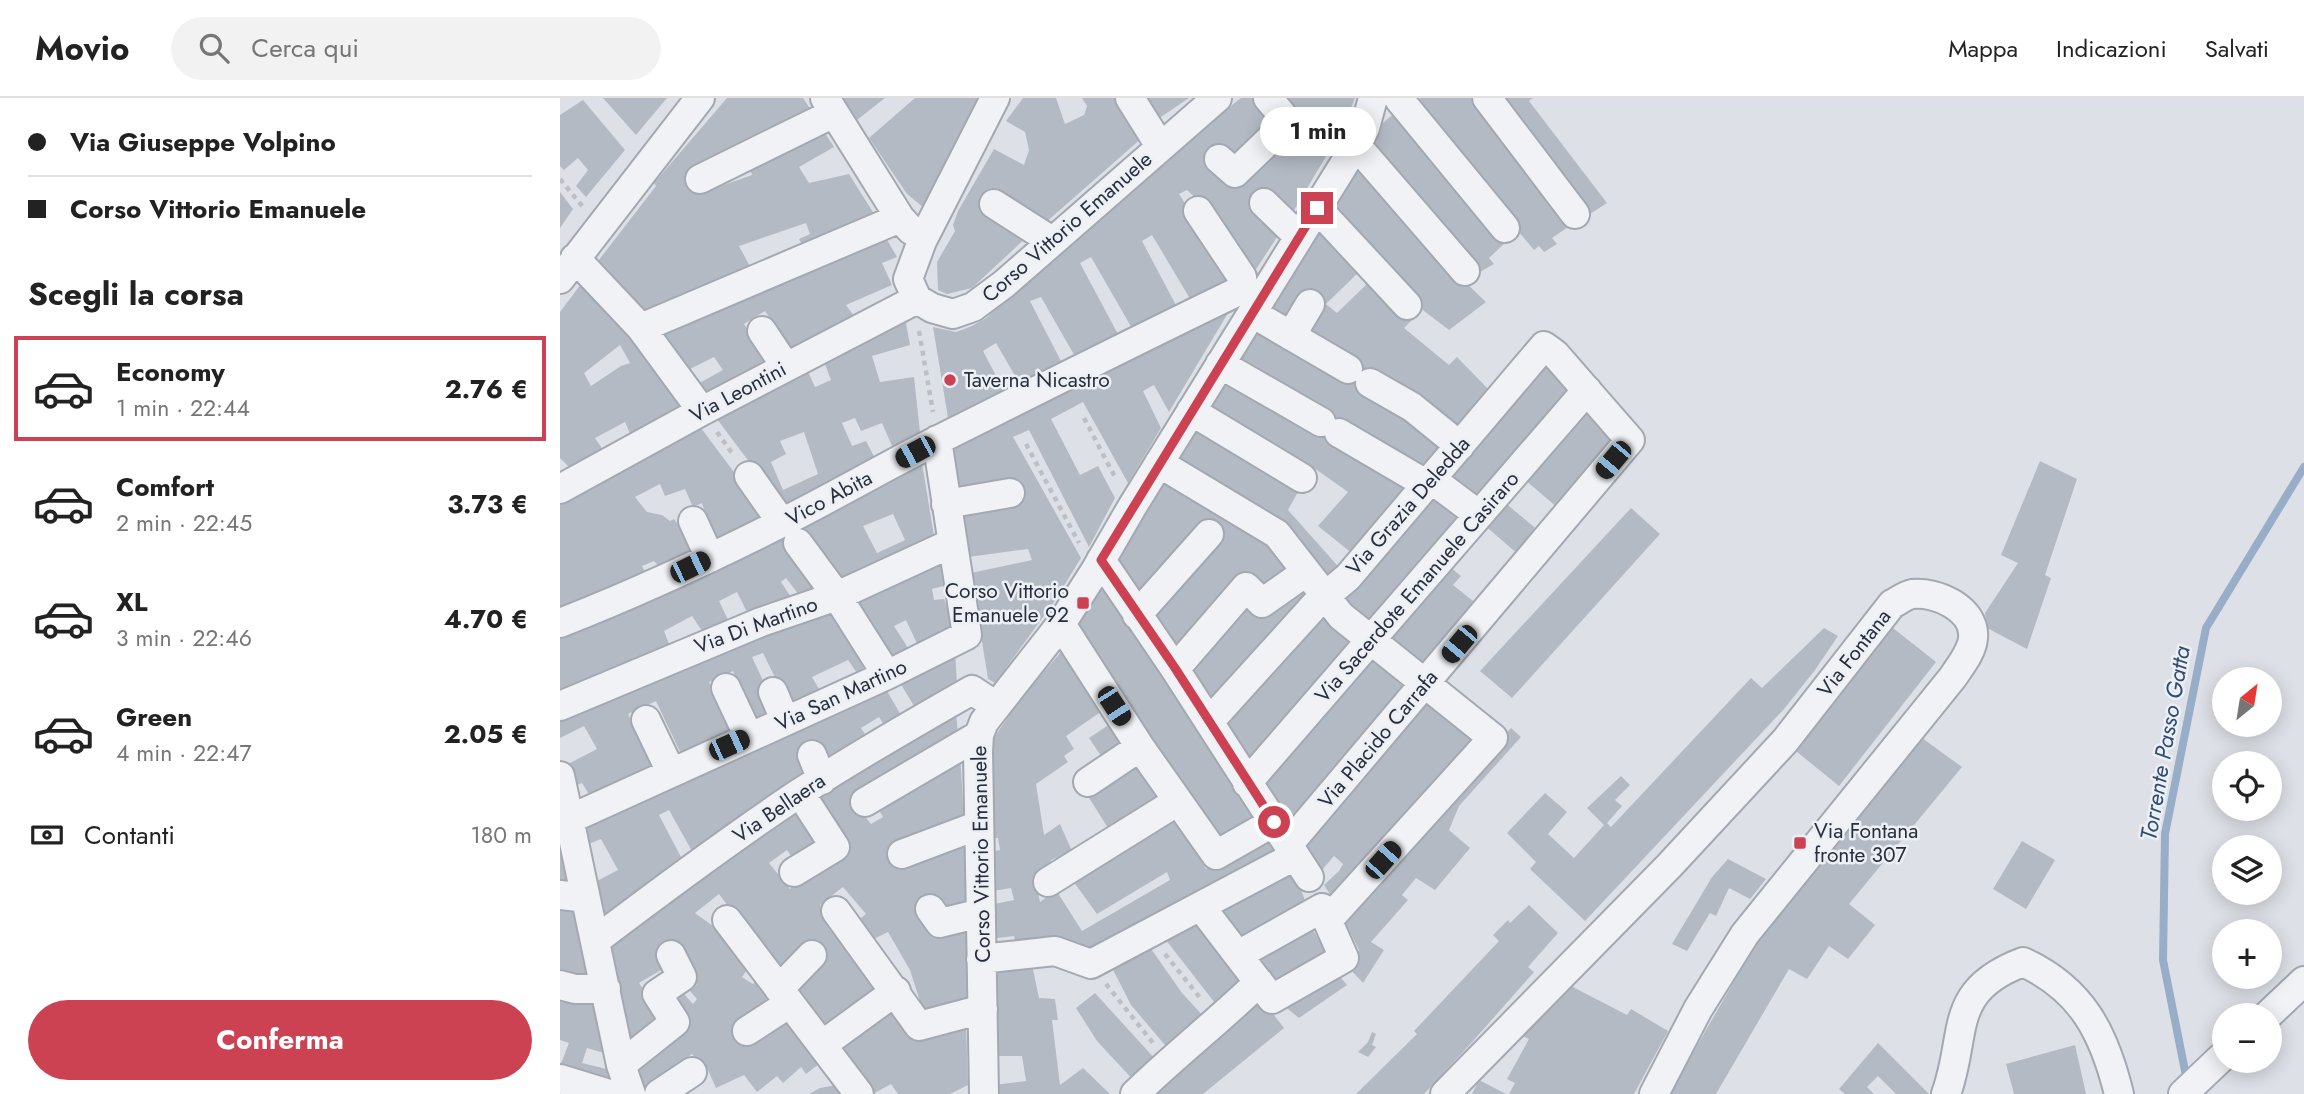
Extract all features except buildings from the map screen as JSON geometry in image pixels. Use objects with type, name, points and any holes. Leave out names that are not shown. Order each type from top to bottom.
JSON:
[{"type":"street","points":[[700,98],[568,268],[641,328],[702,411]]},
{"type":"street","points":[[924,303],[908,279],[922,241],[995,98]]},
{"type":"street","points":[[1130,98],[1160,146]]},
{"type":"street","name":"Corso Vittorio Emanuele","points":[[924,303],[953,314],[973,307],[1217,98]]},
{"type":"street","points":[[1219,159],[1235,173],[1288,122],[1268,98]]},
{"type":"street","points":[[1487,98],[1575,214]]},
{"type":"street","points":[[1386,101],[1505,228]]},
{"type":"street","name":"Corso Vittorio Emanuele","points":[[980,1093],[984,1009],[979,735],[984,722],[1061,624],[1220,364],[1252,300],[1299,237],[1386,101]]},
{"type":"street","points":[[700,179],[829,105],[900,218],[922,241]]},
{"type":"street","points":[[1356,145],[1465,271]]},
{"type":"street","points":[[1264,203],[1299,237]]},
{"type":"street","points":[[994,204],[1052,241]]},
{"type":"street","points":[[1317,208],[1407,304]]},
{"type":"street","points":[[1198,211],[1242,277],[1252,300],[1291,336],[1412,407],[1460,446]]},
{"type":"street","points":[[641,328],[900,218]]},
{"type":"street","name":"Vico Abita","points":[[560,623],[631,596],[710,558],[790,533],[937,440],[1020,401],[1130,342],[1252,300]]},
{"type":"street","name":"Via Leontini","points":[[560,489],[786,367],[924,303]]},
{"type":"street","points":[[1291,336],[1310,304]]},
{"type":"street","points":[[762,331],[786,367]]},
{"type":"street","name":"Via Grazia Deledda","points":[[1209,722],[1323,596],[1348,577],[1544,346],[1555,354],[1587,390]]},
{"type":"street","points":[[1220,364],[1429,482],[1479,515]]},
{"type":"street","name":"Via Placido Carrafa","points":[[1292,850],[1424,685],[1630,440],[1587,390]]},
{"type":"street","name":"Via Sacerdote Emanuele Casiraro","points":[[1247,783],[1587,390]]},
{"type":"street","points":[[1191,411],[1302,478]]},
{"type":"street","points":[[937,440],[952,543]]},
{"type":"street","points":[[1159,463],[1277,534],[1341,616],[1493,738],[1325,914],[1238,955]]},
{"type":"street","points":[[749,476],[837,596],[887,675]]},
{"type":"street","points":[[946,503],[1010,493]]},
{"type":"street","points":[[693,521],[710,558]]},
{"type":"street","points":[[1137,615],[1209,534]]},
{"type":"street","name":"Via Di Martino","points":[[560,706],[761,622],[837,596],[952,543]]},
{"type":"street","name":"Via San Martino","points":[[565,820],[887,675],[967,635],[952,543]]},
{"type":"street","points":[[1098,566],[1175,668],[1292,850]]},
{"type":"street","points":[[1175,668],[1246,587],[1262,603],[1306,572]]},
{"type":"street","name":"Via Fontana","points":[[1445,1094],[1669,866],[1784,741],[1892,604],[1911,594],[1934,596],[1954,604],[1969,618],[1974,637],[1966,657],[1745,934],[1698,1009],[1654,1094]]},
{"type":"street","points":[[1061,624],[1140,747],[1216,855],[1292,850]]},
{"type":"street","points":[[726,688],[748,737]]},
{"type":"street","name":"Via Bellaera","points":[[596,940],[811,776],[972,690],[996,706]]},
{"type":"street","points":[[773,692],[785,720]]},
{"type":"street","points":[[646,720],[671,772]]},
{"type":"street","points":[[865,802],[979,735]]},
{"type":"street","points":[[1088,782],[1140,747]]},
{"type":"street","points":[[560,776],[573,896],[596,940],[621,1065],[631,1094]]},
{"type":"street","points":[[794,872],[835,847],[811,776]]},
{"type":"street","points":[[1048,882],[1178,801]]},
{"type":"street","points":[[902,854],[979,825]]},
{"type":"street","points":[[981,959],[1055,951],[1091,964],[1201,907],[1292,850]]},
{"type":"street","points":[[1201,907],[1272,999],[1344,958],[1325,914]]},
{"type":"street","points":[[930,908],[940,923],[981,913]]},
{"type":"street","points":[[836,911],[919,1026],[984,1009]]},
{"type":"street","points":[[727,920],[859,1094]]},
{"type":"street","points":[[621,1065],[675,1022],[657,994],[682,977],[671,955]]},
{"type":"street","points":[[747,1031],[784,996],[812,955]]},
{"type":"street","points":[[1946,1094],[1961,1021],[1972,998],[1988,980],[2006,968],[2023,962],[2041,970],[2063,986],[2088,1013],[2104,1043],[2119,1094]]},
{"type":"street","points":[[2281,1003],[2304,981]]},
{"type":"street","points":[[1135,1094],[1168,1062],[1219,1021],[1259,982]]},
{"type":"street","points":[[560,985],[575,989],[606,989]]},
{"type":"street","points":[[822,1045],[896,991]]},
{"type":"street","points":[[2183,1094],[2212,1066]]},
{"type":"street","points":[[660,1094],[691,1072]]},
{"type":"street","points":[[560,1079],[609,1094]]},
{"type":"path","points":[[560,179],[600,226]]},
{"type":"path","points":[[924,303],[919,328],[937,440]]},
{"type":"path","points":[[702,411],[749,476]]},
{"type":"path","points":[[1084,418],[1132,507]]},
{"type":"path","points":[[1026,444],[1098,566]]},
{"type":"path","points":[[1150,934],[1219,1021]]},
{"type":"path","points":[[1091,964],[1168,1062]]},
{"type":"waterway","name":"Torrente Passo Gatta","points":[[2187,1081],[2163,960],[2165,834],[2206,628],[2304,467]]},
{"type":"place","name":"Taverna Nicastro","points":[[950,380]]},
{"type":"place","name":"Corso Vittorio Emanuele 92","points":[[1083,603]]},
{"type":"place","name":"Via Fontana fronte 307","points":[[1800,843]]},
{"type":"route","points":[[1274,822],[1175,668],[1101,560],[1317,208]]}]
